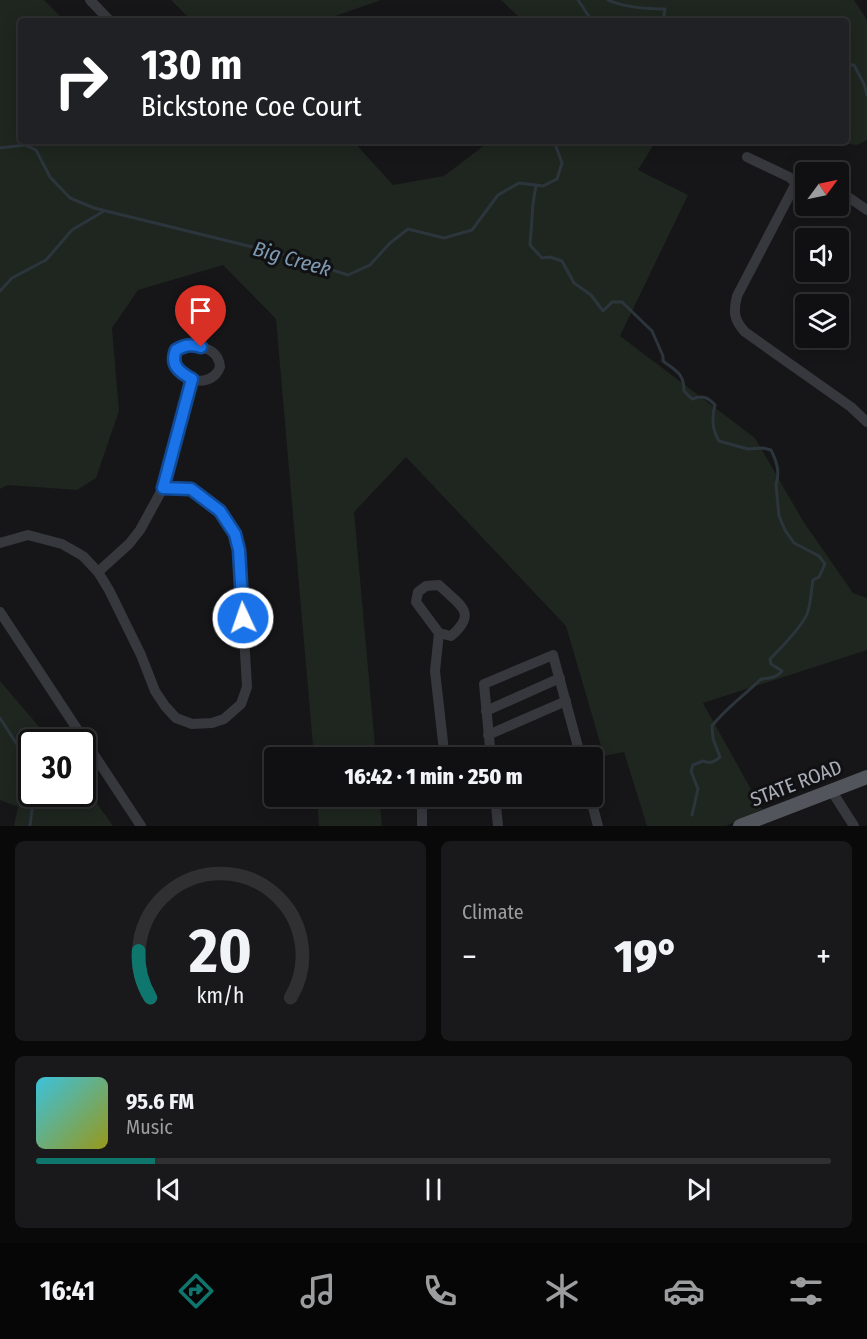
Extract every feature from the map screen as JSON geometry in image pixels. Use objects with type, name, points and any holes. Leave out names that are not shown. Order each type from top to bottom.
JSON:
[{"type":"main road","name":"STATE ROAD","points":[[740,826],[867,777]]},
{"type":"street","points":[[90,0],[107,18]]},
{"type":"street","points":[[747,158],[795,179]]},
{"type":"street","points":[[795,192],[737,296],[734,306],[735,316],[745,332],[851,407],[867,422]]},
{"type":"street","points":[[849,198],[867,210]]},
{"type":"street","points":[[98,572],[129,544],[140,530],[163,488],[192,379]]},
{"type":"street","points":[[0,543],[28,535],[62,544],[83,556],[98,572],[109,590],[141,655],[155,692],[165,706],[176,718],[192,724],[212,723],[224,719],[241,704],[247,687],[239,550],[235,534],[220,511],[191,489],[163,488]]},
{"type":"street","points":[[439,633],[451,636],[462,627],[466,619],[464,610],[439,585],[426,586],[418,592],[416,602],[439,633],[435,671],[444,747]]},
{"type":"street","points":[[0,612],[141,826]]},
{"type":"street","points":[[490,747],[484,684],[553,655],[578,747]]},
{"type":"street","points":[[486,711],[560,678]]},
{"type":"street","points":[[488,735],[567,704]]},
{"type":"street","points":[[831,790],[854,826]]},
{"type":"street","points":[[422,807],[422,826]]},
{"type":"street","points":[[496,807],[498,826]]},
{"type":"street","points":[[593,807],[598,826]]},
{"type":"shaded area","points":[[0,0],[44,0],[62,18],[18,18],[18,144],[356,144],[393,185],[444,176],[486,144],[654,144],[638,170],[688,195],[620,336],[755,438],[803,521],[853,593],[867,598],[867,650],[703,703],[762,809],[726,826],[647,826],[624,752],[604,756],[566,626],[406,457],[354,512],[375,747],[313,747],[276,319],[223,265],[138,290],[112,328],[119,411],[96,478],[77,490],[8,485],[0,489]]},
{"type":"shaded area","points":[[171,0],[381,0],[330,18],[189,18]]},
{"type":"shaded area","points":[[501,0],[854,0],[867,20],[867,140],[857,145],[848,144],[849,18],[520,18]]},
{"type":"shaded area","points":[[0,681],[41,729],[18,729],[18,807],[0,800]]},
{"type":"shaded area","points":[[96,802],[113,826],[14,826],[18,807],[96,807]]},
{"type":"shaded area","points":[[318,807],[380,807],[382,826],[319,826]]},
{"type":"waterway","name":"Big Creek","points":[[578,0],[590,18]]},
{"type":"waterway","points":[[608,0],[629,6],[665,9],[664,18]]},
{"type":"waterway","points":[[849,65],[854,65],[867,95]]},
{"type":"waterway","name":"Big Creek","points":[[0,148],[25,145],[36,150],[50,177],[70,198],[94,208],[285,255],[348,275],[370,265],[390,243],[408,229],[444,238],[472,230],[498,195],[519,183],[543,186],[557,179],[562,163],[555,144]]},
{"type":"waterway","points":[[536,185],[530,245],[542,258],[550,257],[562,261],[574,283],[591,295],[603,311],[612,302],[622,302],[652,331],[663,361],[681,376],[684,391],[692,399],[705,398],[715,405],[713,423],[719,441],[748,449],[771,450],[777,467],[779,516],[785,530],[794,543],[819,556],[825,564],[819,577],[813,580],[809,606],[804,620],[770,659],[771,664],[782,671],[770,678],[761,679],[712,726],[713,739],[720,757],[712,762],[703,761],[693,765],[691,771],[698,789],[692,815]]},
{"type":"waterway","points":[[0,291],[12,278],[46,260],[72,230],[104,211]]},
{"type":"waterway","points":[[0,718],[18,746]]},
{"type":"waterway","points":[[30,826],[32,807]]},
{"type":"route","points":[[201,347],[192,344],[185,345],[176,350],[174,356],[175,365],[181,374],[192,379],[163,488],[191,489],[220,511],[235,534],[239,550],[243,618]]}]
